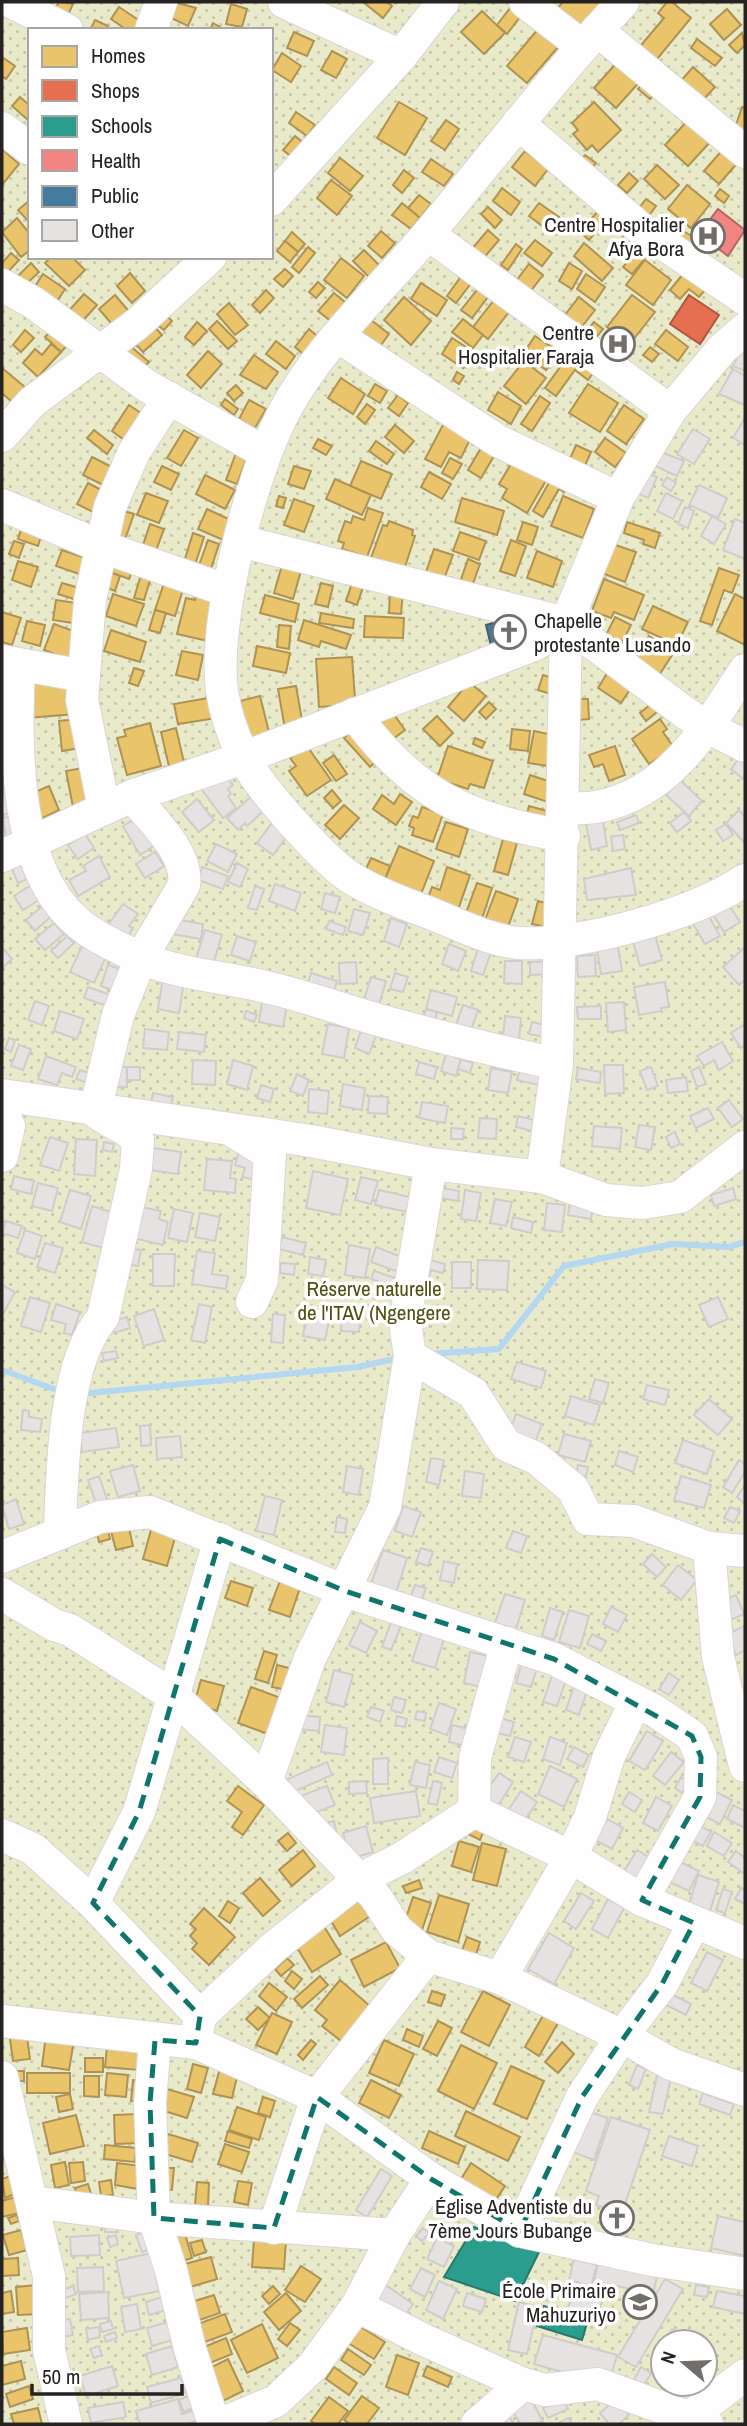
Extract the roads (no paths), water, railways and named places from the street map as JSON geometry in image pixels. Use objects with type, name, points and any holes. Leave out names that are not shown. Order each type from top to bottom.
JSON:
[{"type":"street","points":[[11,2],[63,28]]},
{"type":"street","points":[[152,28],[162,2]]},
{"type":"street","points":[[284,2],[401,56]]},
{"type":"street","points":[[278,182],[401,56],[443,2]]},
{"type":"street","points":[[524,2],[589,38],[745,152]]},
{"type":"street","points":[[623,2],[589,38],[313,367],[285,410],[266,453],[228,591],[222,689],[243,758],[323,856],[350,877],[395,900],[519,943],[608,932],[679,913],[744,883]]},
{"type":"street","points":[[518,123],[640,228],[741,286]]},
{"type":"street","points":[[2,128],[28,148]]},
{"type":"street","points":[[428,233],[670,411]]},
{"type":"street","points":[[2,436],[32,402],[99,354],[192,262]]},
{"type":"street","points":[[2,285],[34,303],[99,354],[169,398],[266,453]]},
{"type":"street","points":[[542,1177],[557,1064],[566,623],[618,498],[670,411],[722,349],[745,328]]},
{"type":"street","points":[[339,337],[498,441],[618,498]]},
{"type":"street","points":[[95,1111],[118,1015],[141,958],[184,885],[186,875],[181,861],[163,833],[118,802],[82,700],[90,600],[110,507],[134,452],[169,398]]},
{"type":"street","points":[[2,505],[100,546],[228,591]]},
{"type":"street","points":[[240,541],[566,623],[706,727],[745,746]]},
{"type":"street","points":[[2,856],[118,802],[243,758],[536,644],[566,623]]},
{"type":"street","points":[[83,676],[10,663],[16,746],[12,788],[41,871],[64,908],[77,923],[141,958],[271,988],[409,1029],[557,1064]]},
{"type":"street","points":[[354,714],[400,767],[449,803],[491,820],[564,822],[641,792],[673,769],[745,670]]},
{"type":"street","points":[[2,1096],[230,1129],[431,1164],[542,1177],[606,1200],[643,1203],[680,1197],[745,1147]]},
{"type":"street","points":[[2,1111],[9,1126],[2,1156]]},
{"type":"street","points":[[60,1532],[63,1461],[70,1395],[93,1328],[103,1317],[137,1159],[138,1140],[130,1130],[109,1123],[95,1111]]},
{"type":"street","points":[[230,1129],[270,1154],[262,1280],[252,1302]]},
{"type":"street","points":[[266,1782],[310,1658],[385,1507],[410,1356],[406,1329],[409,1295],[431,1164]]},
{"type":"street","points":[[410,1356],[473,1393],[506,1445],[536,1458],[573,1489],[588,1519],[634,1521],[709,1548],[745,1551]]},
{"type":"street","points":[[2,1558],[100,1517],[150,1512],[345,1591],[554,1659],[636,1701],[692,1736],[701,1757],[700,1797],[642,1900]]},
{"type":"street","points":[[93,1903],[139,1812],[220,1539]]},
{"type":"street","points":[[709,1548],[718,1657],[745,1766]]},
{"type":"street","points":[[2,1594],[54,1625],[70,1630],[172,1695],[266,1782],[360,1879],[397,1930],[428,1956],[499,1978],[622,2036],[671,2064],[745,2090]]},
{"type":"street","points":[[474,1811],[475,1758],[507,1643]]},
{"type":"street","points":[[499,1978],[571,1857],[590,1817],[609,1756],[636,1701]]},
{"type":"street","points":[[474,1811],[571,1857],[642,1900],[745,1943]]},
{"type":"street","points":[[2,2021],[155,2040],[198,2029],[274,1947],[360,1879],[402,1858],[474,1811]]},
{"type":"street","points":[[2,1835],[33,1849],[93,1903],[198,2029],[317,2097],[431,2179],[520,2231],[652,2260],[745,2274]]},
{"type":"street","points":[[520,2231],[582,2097],[622,2036],[662,1984],[694,1923]]},
{"type":"street","points":[[274,2228],[317,2097],[428,1956]]},
{"type":"street","points":[[155,2040],[150,2102],[154,2218],[214,2424]]},
{"type":"street","points":[[2,2077],[49,2276],[49,2350],[66,2424]]},
{"type":"street","points":[[221,2424],[276,2401],[313,2366],[357,2306],[394,2235],[431,2179]]},
{"type":"street","points":[[33,2202],[154,2218],[394,2235]]},
{"type":"street","points":[[357,2306],[424,2340],[523,2384],[545,2390],[598,2384],[692,2423],[745,2375]]},
{"type":"street","points":[[477,2424],[523,2384]]},
{"type":"waterway","points":[[430,1354],[499,1349],[564,1266],[673,1244],[728,1247],[745,1242]]},
{"type":"waterway","points":[[80,1394],[358,1367],[399,1358]]},
{"type":"waterway","points":[[2,1370],[62,1392]]},
{"type":"place","name":"Centre Hospitalier Afya Bora","points":[[708,236]]},
{"type":"place","name":"Centre Hospitalier Faraja","points":[[618,344]]},
{"type":"place","name":"Chapelle protestante Lusando","points":[[509,632]]},
{"type":"place","name":"Église Adventiste du 7ème Jours Bubange","points":[[617,2218]]},
{"type":"place","name":"École Primaire Mahuzuriyo","points":[[640,2302]]},
{"type":"park label","name":"Réserve naturelle de l'ITAV (Ngengere","points":[[374,1300]]}]
